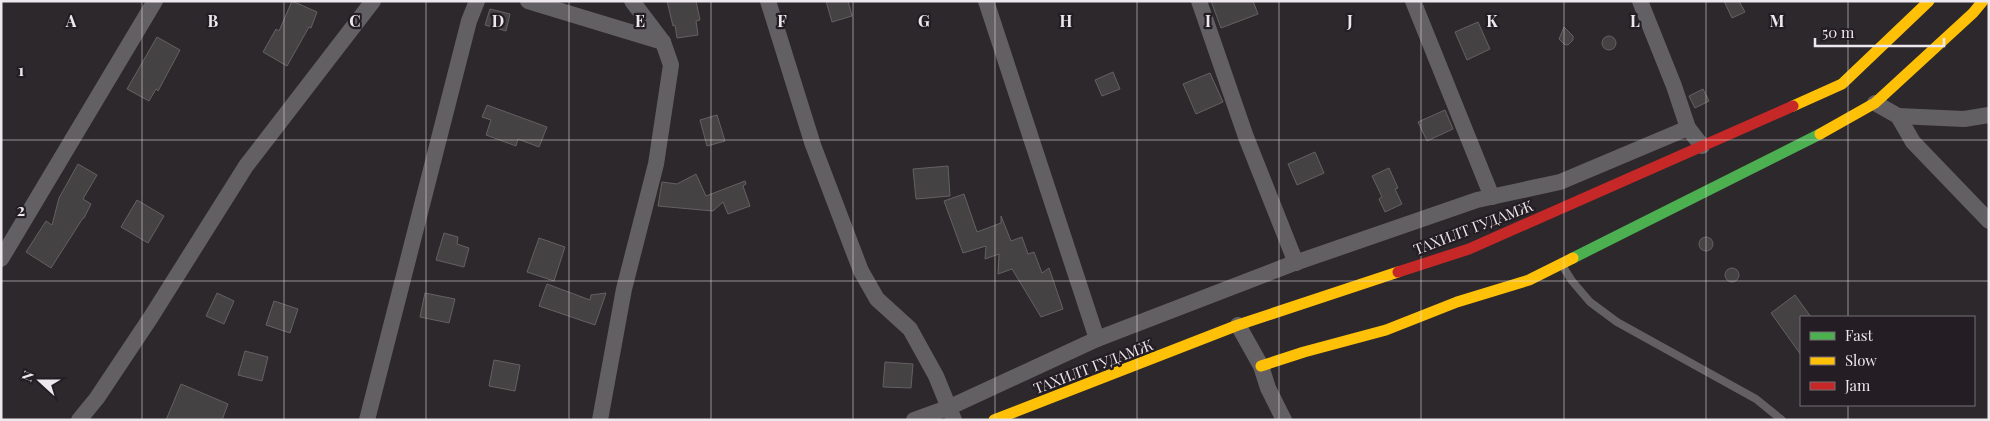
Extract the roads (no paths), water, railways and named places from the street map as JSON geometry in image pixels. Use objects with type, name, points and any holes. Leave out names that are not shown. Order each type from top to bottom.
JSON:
[{"type":"main road","name":"ТАХИЛТ ГУДАМЖ","points":[[994,420],[1238,325],[1469,249],[1842,84],[1929,1]]},
{"type":"main road","points":[[1261,366],[1304,352],[1386,330],[1457,302],[1529,280],[1827,131],[1875,103],[1973,13],[1983,1]]},
{"type":"street","points":[[1,259],[154,1]]},
{"type":"street","points":[[79,420],[97,398],[151,318],[246,166],[372,1]]},
{"type":"street","points":[[367,420],[469,21],[476,1]]},
{"type":"street","points":[[528,1],[663,42]]},
{"type":"street","points":[[600,420],[624,290],[656,164],[671,65],[663,42],[632,1]]},
{"type":"street","points":[[768,1],[813,145],[861,271],[876,299],[910,329],[936,376],[952,413]]},
{"type":"street","points":[[986,1],[1097,339]]},
{"type":"street","points":[[1199,1],[1246,137],[1296,263]]},
{"type":"street","points":[[1413,1],[1492,197]]},
{"type":"street","points":[[1640,1],[1674,86],[1688,128],[1702,146]]},
{"type":"street","points":[[1875,103],[1898,116],[1964,119],[1989,115]]},
{"type":"street","points":[[1898,116],[1913,142],[1989,221]]},
{"type":"street","points":[[914,420],[952,413],[1097,339],[1296,263],[1478,200],[1560,182],[1688,128]]},
{"type":"street","points":[[1238,325],[1261,366],[1268,388],[1284,420]]},
{"type":"lane","points":[[1561,263],[1572,281],[1590,302],[1617,322],[1756,399],[1782,420]]}]
